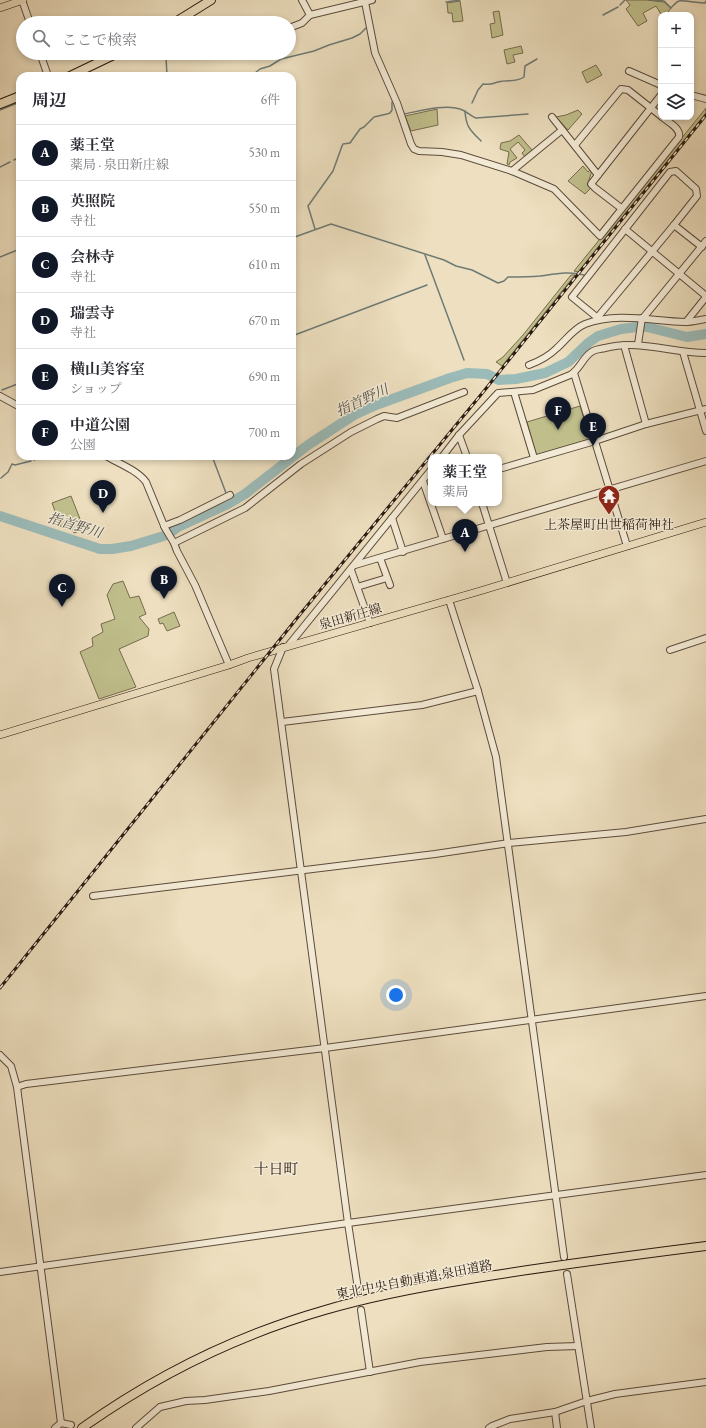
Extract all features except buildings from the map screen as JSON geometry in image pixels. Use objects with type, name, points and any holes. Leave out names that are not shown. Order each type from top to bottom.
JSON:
[{"type":"highway","points":[[185,16],[211,0]]},
{"type":"highway","points":[[78,72],[103,60]]},
{"type":"highway","points":[[0,104],[16,98]]},
{"type":"highway","name":"東北中央自動車道;泉田道路","points":[[82,1428],[111,1408],[180,1368],[252,1335],[324,1310],[370,1298],[430,1286],[503,1274],[706,1246]]},
{"type":"main road","points":[[0,8],[23,0]]},
{"type":"main road","name":"泉田新庄線","points":[[0,734],[248,658],[507,583],[706,522]]},
{"type":"street","points":[[23,0],[28,16]]},
{"type":"street","points":[[302,0],[310,16]]},
{"type":"street","points":[[296,25],[302,23],[310,16],[372,0]]},
{"type":"street","points":[[365,2],[375,53],[397,103],[414,149],[419,151],[461,155],[512,171],[554,189],[600,236],[679,137],[680,133],[678,130],[666,120]]},
{"type":"street","points":[[42,60],[47,72]]},
{"type":"street","points":[[629,71],[659,84]]},
{"type":"street","points":[[575,145],[621,89],[628,90],[658,114]]},
{"type":"street","points":[[694,96],[706,99]]},
{"type":"street","points":[[621,208],[591,184],[658,99]]},
{"type":"street","points":[[552,117],[598,174]]},
{"type":"street","points":[[512,171],[562,130]]},
{"type":"street","points":[[676,171],[696,189],[698,196],[598,319],[572,296],[670,172],[676,171]]},
{"type":"street","points":[[674,225],[702,247]]},
{"type":"street","points":[[625,229],[706,296],[686,322]]},
{"type":"street","points":[[638,344],[643,318],[706,241]]},
{"type":"street","points":[[528,365],[542,360],[557,349],[568,336],[583,325],[598,319],[643,318],[686,322],[706,319]]},
{"type":"street","points":[[444,454],[459,435],[498,392],[514,392],[539,388],[574,373],[590,353],[594,351],[613,346],[638,344],[683,352],[706,353]]},
{"type":"street","points":[[624,345],[646,424]]},
{"type":"street","points":[[683,352],[703,409],[706,431]]},
{"type":"street","points":[[574,373],[627,546]]},
{"type":"street","points":[[174,543],[245,508],[301,464],[351,432],[384,416],[397,418],[464,392]]},
{"type":"street","points":[[514,392],[534,458]]},
{"type":"street","points":[[0,396],[16,405]]},
{"type":"street","points":[[502,468],[595,441],[646,424],[703,409]]},
{"type":"street","points":[[459,435],[466,454]]},
{"type":"street","points":[[112,460],[143,479],[164,527],[174,543],[198,592],[229,665]]},
{"type":"street","points":[[353,567],[706,462]]},
{"type":"street","points":[[358,1289],[274,668],[285,647],[353,567],[428,474]]},
{"type":"street","points":[[423,481],[428,496]]},
{"type":"street","points":[[164,527],[230,495]]},
{"type":"street","points":[[432,506],[443,539]]},
{"type":"street","points":[[483,506],[507,583]]},
{"type":"street","points":[[392,518],[403,552]]},
{"type":"street","points":[[380,558],[390,585]]},
{"type":"street","points":[[353,567],[357,587],[370,623]]},
{"type":"street","points":[[357,587],[387,578]]},
{"type":"street","points":[[449,600],[478,691],[496,757],[509,843],[564,1257]]},
{"type":"street","points":[[670,650],[706,638]]},
{"type":"street","points":[[282,722],[422,705],[478,691]]},
{"type":"street","points":[[93,896],[300,869],[435,854],[509,843],[626,832],[706,819]]},
{"type":"street","points":[[17,1087],[26,1084],[325,1048],[706,996]]},
{"type":"street","points":[[0,1055],[11,1066],[17,1087],[61,1422]]},
{"type":"street","points":[[0,1272],[706,1175]]},
{"type":"street","points":[[567,1274],[591,1428]]},
{"type":"street","points":[[361,1310],[370,1372]]},
{"type":"street","points":[[136,1428],[160,1407],[186,1401],[205,1400],[269,1391],[420,1362],[546,1347],[578,1346]]},
{"type":"street","points":[[489,1428],[510,1419],[555,1412],[587,1401],[615,1394],[706,1382]]},
{"type":"street","points":[[555,1412],[556,1428]]},
{"type":"street","points":[[61,1422],[71,1425]]},
{"type":"street","points":[[54,1428],[61,1422]]},
{"type":"shaded area","points":[[626,0],[664,2],[671,8],[668,12],[660,12],[656,6],[643,13],[647,21],[638,26],[626,9],[630,5]]},
{"type":"shaded area","points":[[460,1],[463,21],[453,22],[452,13],[448,13],[447,3]]},
{"type":"shaded area","points":[[499,11],[503,35],[492,38],[490,24],[495,23],[493,12]]},
{"type":"shaded area","points":[[521,46],[523,53],[513,55],[515,62],[507,64],[504,50]]},
{"type":"shaded area","points":[[596,65],[602,75],[587,83],[582,72]]},
{"type":"shaded area","points":[[706,108],[706,113],[578,272],[574,271]]},
{"type":"shaded area","points":[[437,109],[438,125],[411,131],[405,116]]},
{"type":"shaded area","points":[[578,110],[582,114],[568,130],[556,117],[566,115]]},
{"type":"shaded area","points":[[519,135],[532,150],[525,157],[522,153],[525,150],[518,142],[510,149],[517,158],[510,162],[509,165],[507,164],[509,152],[500,149],[501,143],[510,141]]},
{"type":"shaded area","points":[[583,166],[588,172],[591,169],[592,170],[588,182],[588,185],[591,188],[585,194],[568,181]]},
{"type":"shaded area","points":[[571,275],[575,275],[502,366],[496,362],[503,357],[523,335]]},
{"type":"shaded area","points":[[580,406],[590,439],[536,455],[527,422]]},
{"type":"shaded area","points":[[71,496],[84,529],[74,533],[71,523],[61,527],[52,503]]},
{"type":"shaded area","points":[[123,581],[130,598],[139,596],[146,614],[139,617],[149,629],[148,636],[119,649],[136,687],[99,699],[80,652],[93,646],[92,638],[103,632],[101,624],[115,619],[107,595],[113,584]]},
{"type":"shaded area","points":[[174,612],[180,626],[167,631],[163,623],[160,624],[158,619]]},
{"type":"waterway","points":[[446,2],[460,0]]},
{"type":"waterway","points":[[620,5],[625,0]]},
{"type":"waterway","points":[[651,0],[664,1],[671,8],[679,1],[705,3],[706,1]]},
{"type":"waterway","points":[[603,15],[618,7]]},
{"type":"waterway","points":[[296,55],[352,38],[360,34],[366,28]]},
{"type":"waterway","points":[[472,103],[478,90],[483,84],[521,79],[524,77],[525,66],[537,59]]},
{"type":"waterway","points":[[166,60],[167,72]]},
{"type":"waterway","points":[[256,72],[279,60]]},
{"type":"waterway","points":[[315,229],[308,206],[333,171],[343,144],[350,143],[360,129],[374,117],[390,113],[392,110],[392,102]]},
{"type":"waterway","points":[[0,110],[16,104]]},
{"type":"waterway","points":[[404,114],[432,108],[447,107],[462,110],[476,118],[528,114]]},
{"type":"waterway","points":[[465,111],[466,121],[469,128],[481,141]]},
{"type":"waterway","points":[[0,167],[10,162]]},
{"type":"waterway","points":[[296,237],[331,224],[444,260],[456,266],[472,270],[498,283],[504,281],[508,277],[567,273],[584,275]]},
{"type":"waterway","points":[[0,257],[16,251]]},
{"type":"waterway","points":[[425,255],[464,360]]},
{"type":"waterway","points":[[296,334],[427,285]]},
{"type":"waterway","name":"指首野川","points":[[296,454],[354,415],[376,405],[467,373],[487,374],[499,380],[516,379],[545,373],[568,362],[588,343],[598,336],[621,329],[647,327],[687,337],[706,334]]},
{"type":"waterway","points":[[2,390],[16,385]]},
{"type":"waterway","points":[[214,460],[226,493]]},
{"type":"waterway","name":"指首野川","points":[[0,516],[100,549],[131,546],[167,535],[178,527],[228,504],[245,494],[289,460]]},
{"type":"waterway","points":[[1,478],[8,472],[12,464],[15,465],[31,461]]},
{"type":"tunnel","points":[[358,1289],[361,1310]]},
{"type":"railway","points":[[432,454],[706,115]]},
{"type":"railway","points":[[0,988],[302,612],[428,459]]},
{"type":"place","name":"中道公園","points":[[558,430]]},
{"type":"place","name":"横山美容室","points":[[593,446]]},
{"type":"place","name":"瑞雲寺","points":[[103,513]]},
{"type":"place","name":"上茶屋町出世稲荷神社","points":[[609,516]]},
{"type":"place","name":"薬王堂","points":[[465,552]]},
{"type":"place","name":"英照院","points":[[164,599]]},
{"type":"place","name":"会林寺","points":[[62,607]]},
{"type":"district","name":"十日町","points":[[276,1169]]}]
